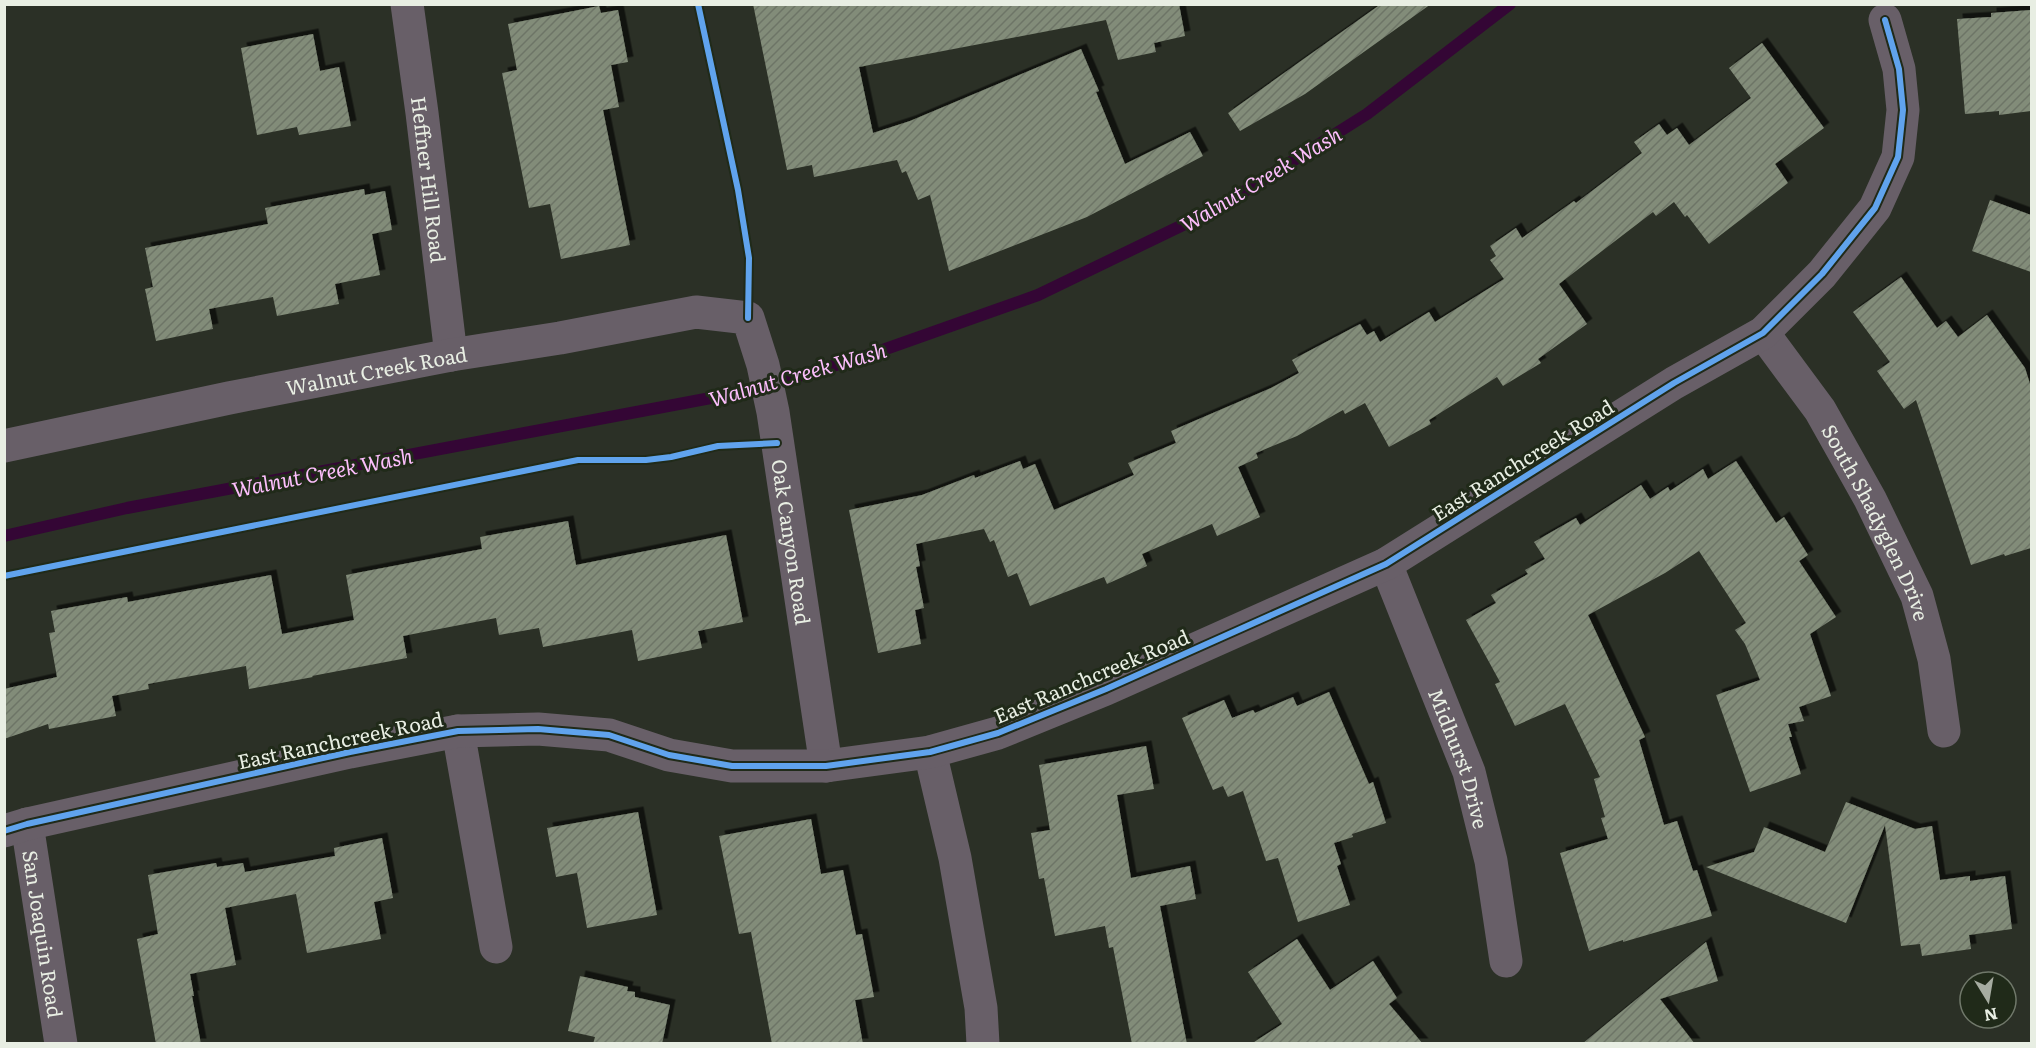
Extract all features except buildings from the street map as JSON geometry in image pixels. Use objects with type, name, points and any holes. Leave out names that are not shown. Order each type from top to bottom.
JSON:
[{"type":"street","name":"Heffner Hill Road","points":[[407,4],[451,355]]},
{"type":"street","name":"East Ranchcreek Road","points":[[16,828],[350,752],[458,731],[538,729],[609,735],[669,755],[732,766],[826,766],[930,752],[998,733],[1095,694],[1386,564],[1674,382],[1763,333],[1822,274],[1875,208],[1898,158],[1903,110],[1899,69],[1885,20]]},
{"type":"street","name":"Walnut Creek Road","points":[[4,446],[229,398],[451,355],[560,338],[696,312],[748,318]]},
{"type":"street","name":"Oak Canyon Road","points":[[748,318],[763,365],[772,412],[826,766]]},
{"type":"street","name":"South Shadyglen Drive","points":[[1763,333],[1820,410],[1870,499],[1917,596],[1934,659],[1944,731]]},
{"type":"street","name":"Midhurst Drive","points":[[1386,564],[1469,772],[1491,861],[1506,961]]},
{"type":"street","name":"East Ranchcreek Road","points":[[458,731],[496,948]]},
{"type":"street","points":[[930,752],[955,858],[981,1008],[984,1042]]},
{"type":"street","name":"San Joaquin Road","points":[[16,828],[61,1044]]},
{"type":"waterway","name":"Walnut Creek Wash","points":[[4,536],[127,508],[748,391],[863,357],[1038,295],[1218,208],[1367,114],[1510,4]]},
{"type":"cycle path","points":[[698,4],[738,190],[749,258],[748,318]]},
{"type":"cycle path","points":[[4,831],[350,752],[458,731],[538,729],[609,735],[669,755],[732,766],[826,766],[930,752],[998,733],[1106,689],[1386,564],[1674,383],[1763,333],[1822,274],[1875,208],[1898,157],[1903,110],[1899,69],[1885,20]]},
{"type":"cycle path","points":[[4,576],[578,460],[646,460],[671,457],[718,446],[777,443]]}]
